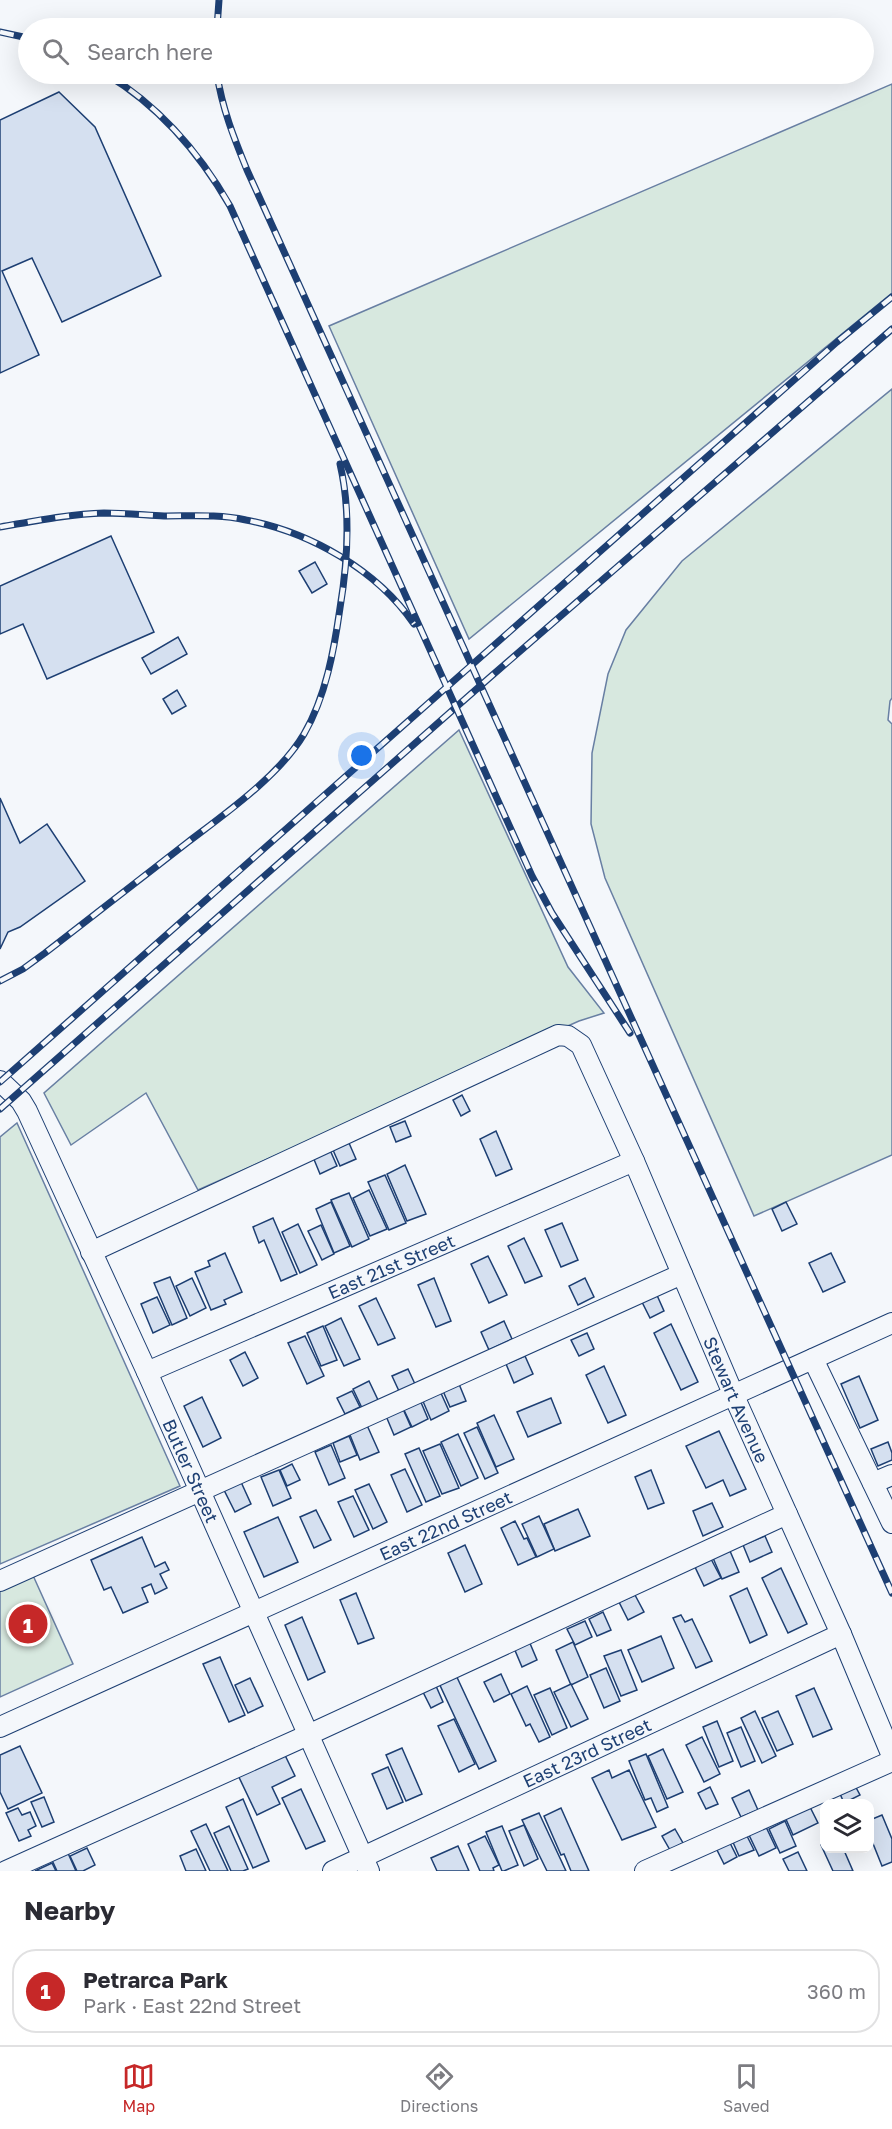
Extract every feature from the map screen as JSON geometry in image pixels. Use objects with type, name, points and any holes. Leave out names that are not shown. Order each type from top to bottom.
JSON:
[{"type":"street","name":"Stewart Avenue","points":[[91,1252],[558,1035],[568,1036],[581,1045],[634,1161],[734,1396],[842,1634],[892,1756]]},
{"type":"street","name":"Butler Street","points":[[0,1081],[21,1101],[27,1111],[147,1372],[366,1864]]},
{"type":"street","name":"East 21st Street","points":[[147,1372],[634,1161]]},
{"type":"street","points":[[0,1581],[682,1274]]},
{"type":"street","name":"East 22nd Street","points":[[0,1726],[892,1323]]},
{"type":"street","points":[[813,1359],[892,1523]]},
{"type":"street","points":[[873,1483],[892,1475]]},
{"type":"street","points":[[6,1871],[308,1735],[787,1514]]},
{"type":"street","name":"East 23rd Street","points":[[333,1871],[366,1864],[842,1634]]},
{"type":"street","points":[[645,1871],[892,1761]]},
{"type":"shaded area","points":[[892,84],[892,293],[469,639],[329,326]]},
{"type":"shaded area","points":[[892,389],[892,698],[888,720],[892,724],[892,1155],[754,1216],[605,878],[591,824],[592,753],[608,674],[626,630],[682,561]]},
{"type":"shaded area","points":[[459,730],[568,967],[604,1013],[579,1021],[198,1190],[146,1093],[71,1145],[44,1093]]},
{"type":"shaded area","points":[[17,1123],[180,1486],[0,1564],[0,1137]]},
{"type":"shaded area","points":[[31,1571],[73,1664],[0,1697],[0,1585]]},
{"type":"building","points":[[59,92],[95,127],[161,276],[62,322],[32,258],[2,271],[39,355],[0,373],[0,120]]},
{"type":"building","points":[[111,536],[154,632],[47,679],[23,624],[0,634],[0,586]]},
{"type":"building","points":[[315,562],[327,584],[312,593],[299,571]]},
{"type":"building","points":[[178,637],[187,654],[151,674],[142,658]]},
{"type":"building","points":[[177,690],[186,706],[172,714],[163,699]]},
{"type":"building","points":[[0,798],[20,843],[47,824],[85,881],[20,927],[8,932],[0,949]]},
{"type":"building","points":[[462,1095],[470,1111],[461,1116],[453,1100]]},
{"type":"building","points":[[405,1121],[411,1136],[396,1142],[390,1127]]},
{"type":"building","points":[[496,1131],[512,1169],[496,1176],[480,1139]]},
{"type":"building","points":[[349,1143],[356,1159],[340,1166],[333,1150]]},
{"type":"building","points":[[330,1150],[337,1166],[320,1174],[313,1157]]},
{"type":"building","points":[[405,1165],[426,1214],[407,1221],[387,1174]]},
{"type":"building","points":[[385,1175],[406,1223],[389,1230],[368,1182]]},
{"type":"building","points":[[369,1190],[387,1229],[370,1236],[353,1198]]},
{"type":"building","points":[[349,1193],[369,1239],[352,1247],[331,1200]]},
{"type":"building","points":[[331,1202],[350,1246],[334,1253],[316,1209]]},
{"type":"building","points":[[786,1202],[797,1224],[782,1231],[772,1209]]},
{"type":"building","points":[[273,1218],[297,1274],[281,1281],[264,1240],[259,1243],[253,1227]]},
{"type":"building","points":[[562,1223],[578,1260],[561,1267],[545,1230]]},
{"type":"building","points":[[298,1224],[317,1265],[300,1273],[282,1232]]},
{"type":"building","points":[[321,1225],[334,1254],[322,1260],[308,1231]]},
{"type":"building","points":[[524,1238],[542,1276],[525,1283],[508,1246]]},
{"type":"building","points":[[225,1253],[242,1292],[224,1300],[226,1304],[211,1310],[195,1272],[210,1266],[208,1261]]},
{"type":"building","points":[[831,1253],[845,1282],[823,1292],[809,1263]]},
{"type":"building","points":[[488,1256],[507,1295],[489,1303],[471,1264]]},
{"type":"building","points":[[170,1277],[187,1318],[172,1325],[154,1283]]},
{"type":"building","points":[[192,1278],[206,1308],[190,1316],[176,1286]]},
{"type":"building","points":[[434,1278],[451,1321],[436,1327],[418,1285]]},
{"type":"building","points":[[585,1278],[594,1297],[578,1305],[569,1286]]},
{"type":"building","points":[[656,1293],[664,1311],[650,1318],[641,1300]]},
{"type":"building","points":[[157,1297],[170,1325],[153,1333],[141,1304]]},
{"type":"building","points":[[376,1298],[395,1338],[378,1345],[359,1306]]},
{"type":"building","points":[[341,1318],[360,1359],[344,1366],[325,1326]]},
{"type":"building","points":[[504,1321],[512,1339],[489,1350],[481,1332]]},
{"type":"building","points":[[671,1324],[698,1382],[681,1390],[654,1333]]},
{"type":"building","points":[[323,1326],[337,1360],[321,1366],[307,1333]]},
{"type":"building","points":[[587,1333],[594,1349],[579,1356],[571,1340]]},
{"type":"building","points":[[305,1336],[324,1376],[307,1384],[288,1343]]},
{"type":"building","points":[[245,1352],[258,1378],[243,1386],[230,1360]]},
{"type":"building","points":[[525,1356],[533,1374],[514,1383],[506,1364]]},
{"type":"building","points":[[604,1366],[626,1415],[608,1423],[586,1375]]},
{"type":"building","points":[[408,1369],[415,1384],[399,1391],[392,1376]]},
{"type":"building","points":[[859,1376],[878,1420],[860,1428],[841,1384]]},
{"type":"building","points":[[369,1381],[378,1400],[362,1408],[353,1389]]},
{"type":"building","points":[[459,1384],[466,1401],[450,1407],[443,1391]]},
{"type":"building","points":[[352,1391],[360,1407],[345,1414],[337,1398]]},
{"type":"building","points":[[440,1391],[449,1411],[431,1420],[422,1399]]},
{"type":"building","points":[[202,1397],[221,1438],[203,1447],[184,1406]]},
{"type":"building","points":[[551,1398],[561,1423],[528,1437],[517,1412]]},
{"type":"building","points":[[420,1400],[428,1419],[412,1427],[403,1408]]},
{"type":"building","points":[[403,1409],[411,1427],[394,1435],[386,1416]]},
{"type":"building","points":[[494,1415],[514,1459],[496,1467],[477,1423]]},
{"type":"building","points":[[366,1423],[379,1452],[360,1460],[348,1430]]},
{"type":"building","points":[[477,1427],[498,1473],[485,1479],[464,1433]]},
{"type":"building","points":[[719,1431],[746,1489],[730,1496],[723,1480],[706,1488],[686,1446]]},
{"type":"building","points":[[458,1434],[478,1478],[461,1486],[441,1442]]},
{"type":"building","points":[[349,1436],[357,1455],[340,1462],[333,1443]]},
{"type":"building","points":[[888,1442],[892,1460],[878,1466],[871,1449]]},
{"type":"building","points":[[440,1444],[459,1488],[442,1494],[423,1451]]},
{"type":"building","points":[[331,1445],[345,1478],[329,1485],[315,1452]]},
{"type":"building","points":[[419,1448],[440,1496],[426,1502],[405,1454]]},
{"type":"building","points":[[292,1464],[300,1480],[287,1486],[280,1470]]},
{"type":"building","points":[[405,1469],[422,1505],[407,1512],[391,1475]]},
{"type":"building","points":[[279,1470],[291,1498],[273,1506],[261,1477]]},
{"type":"building","points":[[651,1470],[664,1503],[648,1509],[635,1477]]},
{"type":"building","points":[[241,1482],[251,1504],[235,1512],[224,1490]]},
{"type":"building","points":[[369,1484],[387,1522],[373,1529],[355,1490]]},
{"type":"building","points":[[353,1496],[369,1530],[354,1537],[338,1502]]},
{"type":"building","points":[[712,1503],[723,1527],[703,1536],[693,1511]]},
{"type":"building","points":[[578,1509],[590,1536],[555,1551],[544,1524]]},
{"type":"building","points":[[316,1510],[331,1540],[314,1548],[300,1517]]},
{"type":"building","points":[[539,1516],[554,1549],[537,1557],[522,1524]]},
{"type":"building","points":[[278,1517],[298,1562],[264,1577],[244,1532]]},
{"type":"building","points":[[515,1521],[536,1557],[518,1565],[501,1528]]},
{"type":"building","points":[[765,1536],[772,1552],[750,1562],[743,1545]]},
{"type":"building","points":[[142,1537],[155,1567],[165,1562],[169,1570],[160,1574],[167,1588],[155,1594],[151,1584],[142,1588],[148,1602],[123,1613],[111,1587],[104,1590],[91,1560]]},
{"type":"building","points":[[465,1545],[482,1584],[465,1592],[448,1553]]},
{"type":"building","points":[[730,1551],[739,1572],[722,1579],[713,1558]]},
{"type":"building","points":[[711,1559],[721,1578],[704,1586],[695,1567]]},
{"type":"building","points":[[781,1568],[807,1624],[788,1633],[762,1578]]},
{"type":"building","points":[[747,1588],[767,1635],[750,1643],[730,1596]]},
{"type":"building","points":[[356,1593],[374,1638],[358,1644],[340,1600]]},
{"type":"building","points":[[635,1595],[644,1612],[628,1620],[619,1602]]},
{"type":"building","points":[[603,1612],[611,1630],[597,1636],[589,1619]]},
{"type":"building","points":[[681,1615],[685,1622],[692,1619],[712,1661],[696,1668],[673,1618]]},
{"type":"building","points":[[302,1617],[325,1672],[308,1680],[285,1625]]},
{"type":"building","points":[[585,1621],[592,1637],[575,1645],[567,1629]]},
{"type":"building","points":[[661,1636],[674,1668],[642,1682],[628,1650]]},
{"type":"building","points":[[529,1641],[537,1660],[522,1667],[514,1648]]},
{"type":"building","points":[[573,1642],[588,1677],[571,1685],[556,1650]]},
{"type":"building","points":[[621,1650],[637,1690],[621,1696],[604,1656]]},
{"type":"building","points":[[220,1657],[245,1715],[229,1722],[203,1664]]},
{"type":"building","points":[[606,1668],[620,1701],[604,1708],[590,1675]]},
{"type":"building","points":[[455,1673],[496,1761],[479,1769],[438,1681]]},
{"type":"building","points":[[501,1674],[510,1694],[494,1702],[484,1682]]},
{"type":"building","points":[[250,1678],[263,1706],[248,1713],[235,1685]]},
{"type":"building","points":[[571,1684],[588,1719],[571,1727],[554,1692]]},
{"type":"building","points":[[436,1686],[443,1702],[431,1708],[423,1692]]},
{"type":"building","points":[[527,1686],[550,1737],[539,1742],[530,1724],[526,1726],[511,1694]]},
{"type":"building","points":[[550,1688],[567,1728],[552,1735],[534,1695]]},
{"type":"building","points":[[814,1688],[832,1729],[813,1737],[796,1696]]},
{"type":"building","points":[[755,1711],[776,1756],[762,1763],[741,1718]]},
{"type":"building","points":[[778,1711],[793,1744],[777,1751],[762,1718]]},
{"type":"building","points":[[454,1719],[475,1764],[459,1772],[438,1726]]},
{"type":"building","points":[[717,1721],[733,1761],[719,1767],[703,1727]]},
{"type":"building","points":[[741,1727],[755,1761],[741,1767],[727,1733]]},
{"type":"building","points":[[702,1737],[720,1774],[704,1782],[686,1745]]},
{"type":"building","points":[[20,1746],[42,1793],[8,1809],[0,1792],[0,1755]]},
{"type":"building","points":[[402,1748],[422,1794],[406,1801],[386,1755]]},
{"type":"building","points":[[282,1749],[295,1776],[272,1787],[280,1804],[257,1815],[236,1771]]},
{"type":"building","points":[[663,1749],[683,1792],[667,1799],[648,1756]]},
{"type":"building","points":[[646,1754],[668,1807],[657,1812],[651,1798],[645,1800],[629,1761]]},
{"type":"building","points":[[388,1767],[403,1802],[387,1809],[372,1774]]},
{"type":"building","points":[[609,1770],[612,1778],[629,1770],[656,1827],[622,1840],[592,1778]]},
{"type":"building","points":[[853,1782],[860,1795],[852,1799],[842,1799],[838,1789]]},
{"type":"building","points":[[710,1787],[718,1804],[706,1809],[698,1793]]},
{"type":"building","points":[[301,1789],[325,1841],[306,1849],[282,1798]]},
{"type":"building","points":[[749,1790],[758,1810],[741,1817],[732,1798]]},
{"type":"building","points":[[44,1797],[54,1822],[42,1827],[31,1802]]},
{"type":"building","points":[[243,1799],[269,1861],[253,1868],[226,1807]]},
{"type":"building","points":[[809,1805],[818,1823],[793,1835],[785,1817]]},
{"type":"building","points":[[18,1808],[22,1815],[30,1812],[36,1826],[28,1830],[31,1836],[19,1841],[6,1813]]},
{"type":"building","points":[[561,1808],[589,1871],[571,1871],[564,1854],[561,1855],[544,1816]]},
{"type":"building","points":[[539,1813],[566,1871],[547,1871],[522,1820]]},
{"type":"building","points":[[882,1815],[892,1839],[892,1862],[882,1866],[874,1846],[874,1818]]},
{"type":"building","points":[[785,1821],[796,1846],[780,1853],[769,1829]]},
{"type":"building","points":[[206,1824],[228,1871],[210,1871],[191,1831]]},
{"type":"building","points":[[524,1825],[538,1859],[524,1866],[509,1831]]},
{"type":"building","points":[[229,1826],[248,1869],[243,1871],[231,1871],[214,1833]]},
{"type":"building","points":[[502,1826],[518,1865],[504,1871],[502,1871],[486,1832]]},
{"type":"building","points":[[766,1827],[776,1848],[759,1856],[749,1835]]},
{"type":"building","points":[[675,1829],[683,1843],[670,1850],[662,1836]]},
{"type":"building","points":[[746,1834],[754,1850],[739,1856],[732,1840]]},
{"type":"building","points":[[485,1836],[499,1865],[493,1868],[494,1871],[480,1871],[468,1844]]},
{"type":"building","points":[[729,1841],[737,1857],[724,1864],[716,1848]]},
{"type":"building","points":[[458,1846],[469,1871],[437,1871],[431,1858]]},
{"type":"building","points":[[87,1848],[95,1865],[83,1871],[77,1871],[70,1856]]},
{"type":"building","points":[[196,1849],[206,1871],[186,1871],[180,1856]]},
{"type":"building","points":[[67,1851],[76,1871],[57,1871],[51,1858]]},
{"type":"building","points":[[798,1852],[807,1871],[789,1871],[783,1859]]},
{"type":"building","points":[[825,1853],[845,1853],[853,1871],[833,1871]]},
{"type":"building","points":[[52,1863],[56,1871],[35,1871]]},
{"type":"railway","points":[[218,18],[219,0]]},
{"type":"railway","points":[[0,32],[18,36]]},
{"type":"railway","points":[[121,84],[143,101],[176,132],[205,167],[230,206],[532,876],[552,913],[630,1033]]},
{"type":"railway","points":[[219,84],[225,111],[247,170],[892,1593]]},
{"type":"railway","points":[[0,1082],[837,342],[892,297]]},
{"type":"railway","points":[[0,1109],[488,679],[892,329]]},
{"type":"railway","points":[[0,981],[23,969],[45,953],[235,806],[267,779],[294,749],[304,734],[318,704],[328,672],[343,590],[347,518],[340,464]]},
{"type":"railway","points":[[0,527],[65,516],[104,513],[216,516],[246,520],[294,534],[340,556],[381,587],[414,624]]},
{"type":"place","name":"Petrarca Park","points":[[28,1624]]}]
